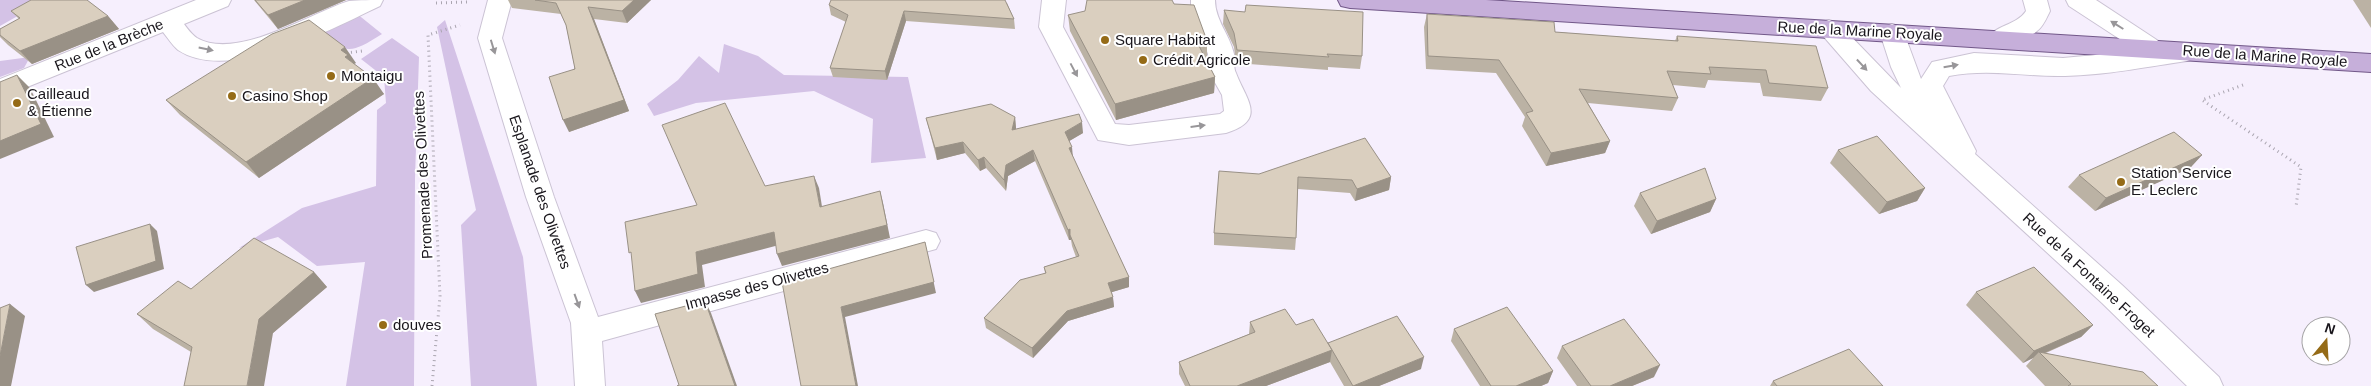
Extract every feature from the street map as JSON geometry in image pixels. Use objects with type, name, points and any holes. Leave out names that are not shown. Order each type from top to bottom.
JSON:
[{"type":"main road","name":"Rue de la Marine Royale","points":[[1350,0],[2371,63]]},
{"type":"street","name":"Rue de la Brèche","points":[[0,89],[219,0]]},
{"type":"street","points":[[168,21],[188,44],[203,50],[222,52],[250,49],[281,40],[371,0]]},
{"type":"street","name":"Esplanade des Olivettes","points":[[500,0],[490,38],[540,196],[588,332],[590,386]]},
{"type":"street","points":[[1054,0],[1051,27],[1107,133],[1129,135],[1226,123],[1238,116],[1235,95],[1222,72],[1221,54],[1203,8],[1202,0]]},
{"type":"street","points":[[1998,40],[2029,25],[2038,11],[2035,0]]},
{"type":"street","points":[[2078,0],[2156,50]]},
{"type":"street","name":"Rue de la Fontaine Froget","points":[[1829,29],[1880,84],[2208,386]]},
{"type":"street","name":"Rue de la Fontaine Froget","points":[[1892,33],[1897,53],[1913,91],[1969,164]]},
{"type":"street","name":"Rue de la Fontaine Froget","points":[[1969,164],[1930,86],[1941,68],[1974,62],[2063,68],[2112,64],[2191,52]]},
{"type":"street","name":"Impasse des Olivettes","points":[[588,332],[926,241]]},
{"type":"path","points":[[436,3],[468,2]]},
{"type":"path","name":"Promenade des Olivettes","points":[[432,386],[440,296],[428,35],[462,24]]},
{"type":"path","points":[[2259,56],[2270,75],[2202,100],[2300,167],[2296,208]]},
{"type":"shaded area","points":[[0,0],[46,0],[0,26]]},
{"type":"shaded area","points":[[356,13],[382,34],[362,46],[348,49],[335,45],[315,33]]},
{"type":"shaded area","points":[[445,20],[523,257],[537,386],[471,386],[461,225],[476,210],[437,27]]},
{"type":"shaded area","name":"douves","points":[[392,38],[419,57],[415,178],[414,386],[346,386],[365,262],[317,266],[278,237],[239,248],[302,208],[376,186],[377,110],[386,103],[384,77],[361,59]]},
{"type":"shaded area","points":[[724,44],[758,56],[784,75],[908,77],[926,158],[871,163],[873,119],[814,91],[696,103],[654,116],[647,104],[678,80],[699,56],[719,73]]},
{"type":"shaded area","points":[[30,57],[24,68],[0,77],[0,61]]},
{"type":"building","points":[[31,0],[87,0],[108,16],[20,51],[0,35],[0,29],[20,18],[11,11]]},
{"type":"building","points":[[255,0],[305,0],[268,15]]},
{"type":"building","points":[[535,0],[634,0],[622,11],[588,7],[624,100],[563,120],[549,77],[575,69],[566,25],[556,3]]},
{"type":"building","points":[[831,0],[1005,0],[1014,19],[904,11],[885,71],[830,68],[848,15],[829,5]]},
{"type":"building","name":"Crédit Agricole","points":[[1087,0],[1172,0],[1174,4],[1194,5],[1207,45],[1198,44],[1215,77],[1115,104],[1068,15],[1085,11]]},
{"type":"building","points":[[1246,5],[1363,12],[1362,56],[1327,54],[1329,57],[1237,50],[1234,33],[1224,10],[1245,12]]},
{"type":"building","points":[[1427,14],[1554,22],[1555,32],[1678,41],[1677,36],[1816,46],[1828,88],[1769,83],[1766,70],[1709,67],[1711,74],[1667,71],[1678,98],[1579,89],[1610,141],[1551,153],[1526,113],[1533,111],[1499,60],[1428,56]]},
{"type":"building","points":[[309,20],[345,47],[341,50],[348,55],[345,57],[373,78],[246,162],[166,100],[272,34]]},
{"type":"building","points":[[17,75],[41,124],[0,141],[0,82]]},
{"type":"building","points":[[725,103],[765,186],[814,176],[820,207],[880,191],[887,225],[777,254],[774,232],[696,252],[698,274],[635,291],[631,252],[629,253],[625,222],[697,205],[662,125]]},
{"type":"building","points":[[991,104],[1015,117],[1012,130],[1079,114],[1082,122],[1065,132],[1072,147],[1069,148],[1129,277],[1108,283],[1113,297],[1067,311],[1032,348],[984,318],[1020,280],[1046,273],[1044,267],[1079,256],[1070,235],[1070,229],[1068,230],[1033,150],[1006,165],[1004,180],[984,157],[978,160],[963,142],[935,148],[926,118]]},
{"type":"building","name":"Station Service E. Leclerc","points":[[2174,132],[2202,155],[2106,198],[2079,175]]},
{"type":"building","points":[[1877,136],[1925,188],[1887,202],[1838,150]]},
{"type":"building","points":[[1365,138],[1391,177],[1357,189],[1352,180],[1298,177],[1296,238],[1214,233],[1219,171],[1259,174]]},
{"type":"building","points":[[1705,168],[1716,199],[1657,221],[1640,193]]},
{"type":"building","points":[[150,224],[156,261],[86,285],[76,247]]},
{"type":"building","points":[[254,238],[314,272],[259,319],[247,386],[184,386],[192,347],[137,314],[178,281],[191,289]]},
{"type":"building","points":[[925,242],[934,282],[841,307],[856,386],[801,386],[782,282]]},
{"type":"building","points":[[2034,267],[2093,325],[2034,351],[1976,292]]},
{"type":"building","points":[[705,301],[735,386],[677,386],[679,385],[655,314]]},
{"type":"building","points":[[10,304],[0,356],[0,308]]},
{"type":"building","points":[[1507,307],[1553,371],[1516,386],[1491,386],[1454,329]]},
{"type":"building","points":[[1285,309],[1296,325],[1313,319],[1332,350],[1237,386],[1190,386],[1179,362],[1255,332],[1250,322]]},
{"type":"building","points":[[1397,316],[1424,357],[1353,386],[1328,343]]},
{"type":"building","points":[[1624,319],[1660,365],[1610,386],[1591,386],[1562,346]]},
{"type":"building","points":[[1849,349],[1883,386],[1777,386],[1773,381]]},
{"type":"building","points":[[2039,352],[2143,372],[2158,386],[2068,386],[2071,384]]},
{"type":"place","name":"Square Habitat","points":[[1105,40]]},
{"type":"place","name":"Crédit Agricole","points":[[1143,60]]},
{"type":"place","name":"Montaigu","points":[[331,76]]},
{"type":"place","name":"Casino Shop","points":[[232,96]]},
{"type":"place","name":"Cailleaud & Étienne","points":[[17,103]]},
{"type":"place","name":"Station Service E. Leclerc","points":[[2121,182]]},
{"type":"place","name":"douves","points":[[383,325]]}]
